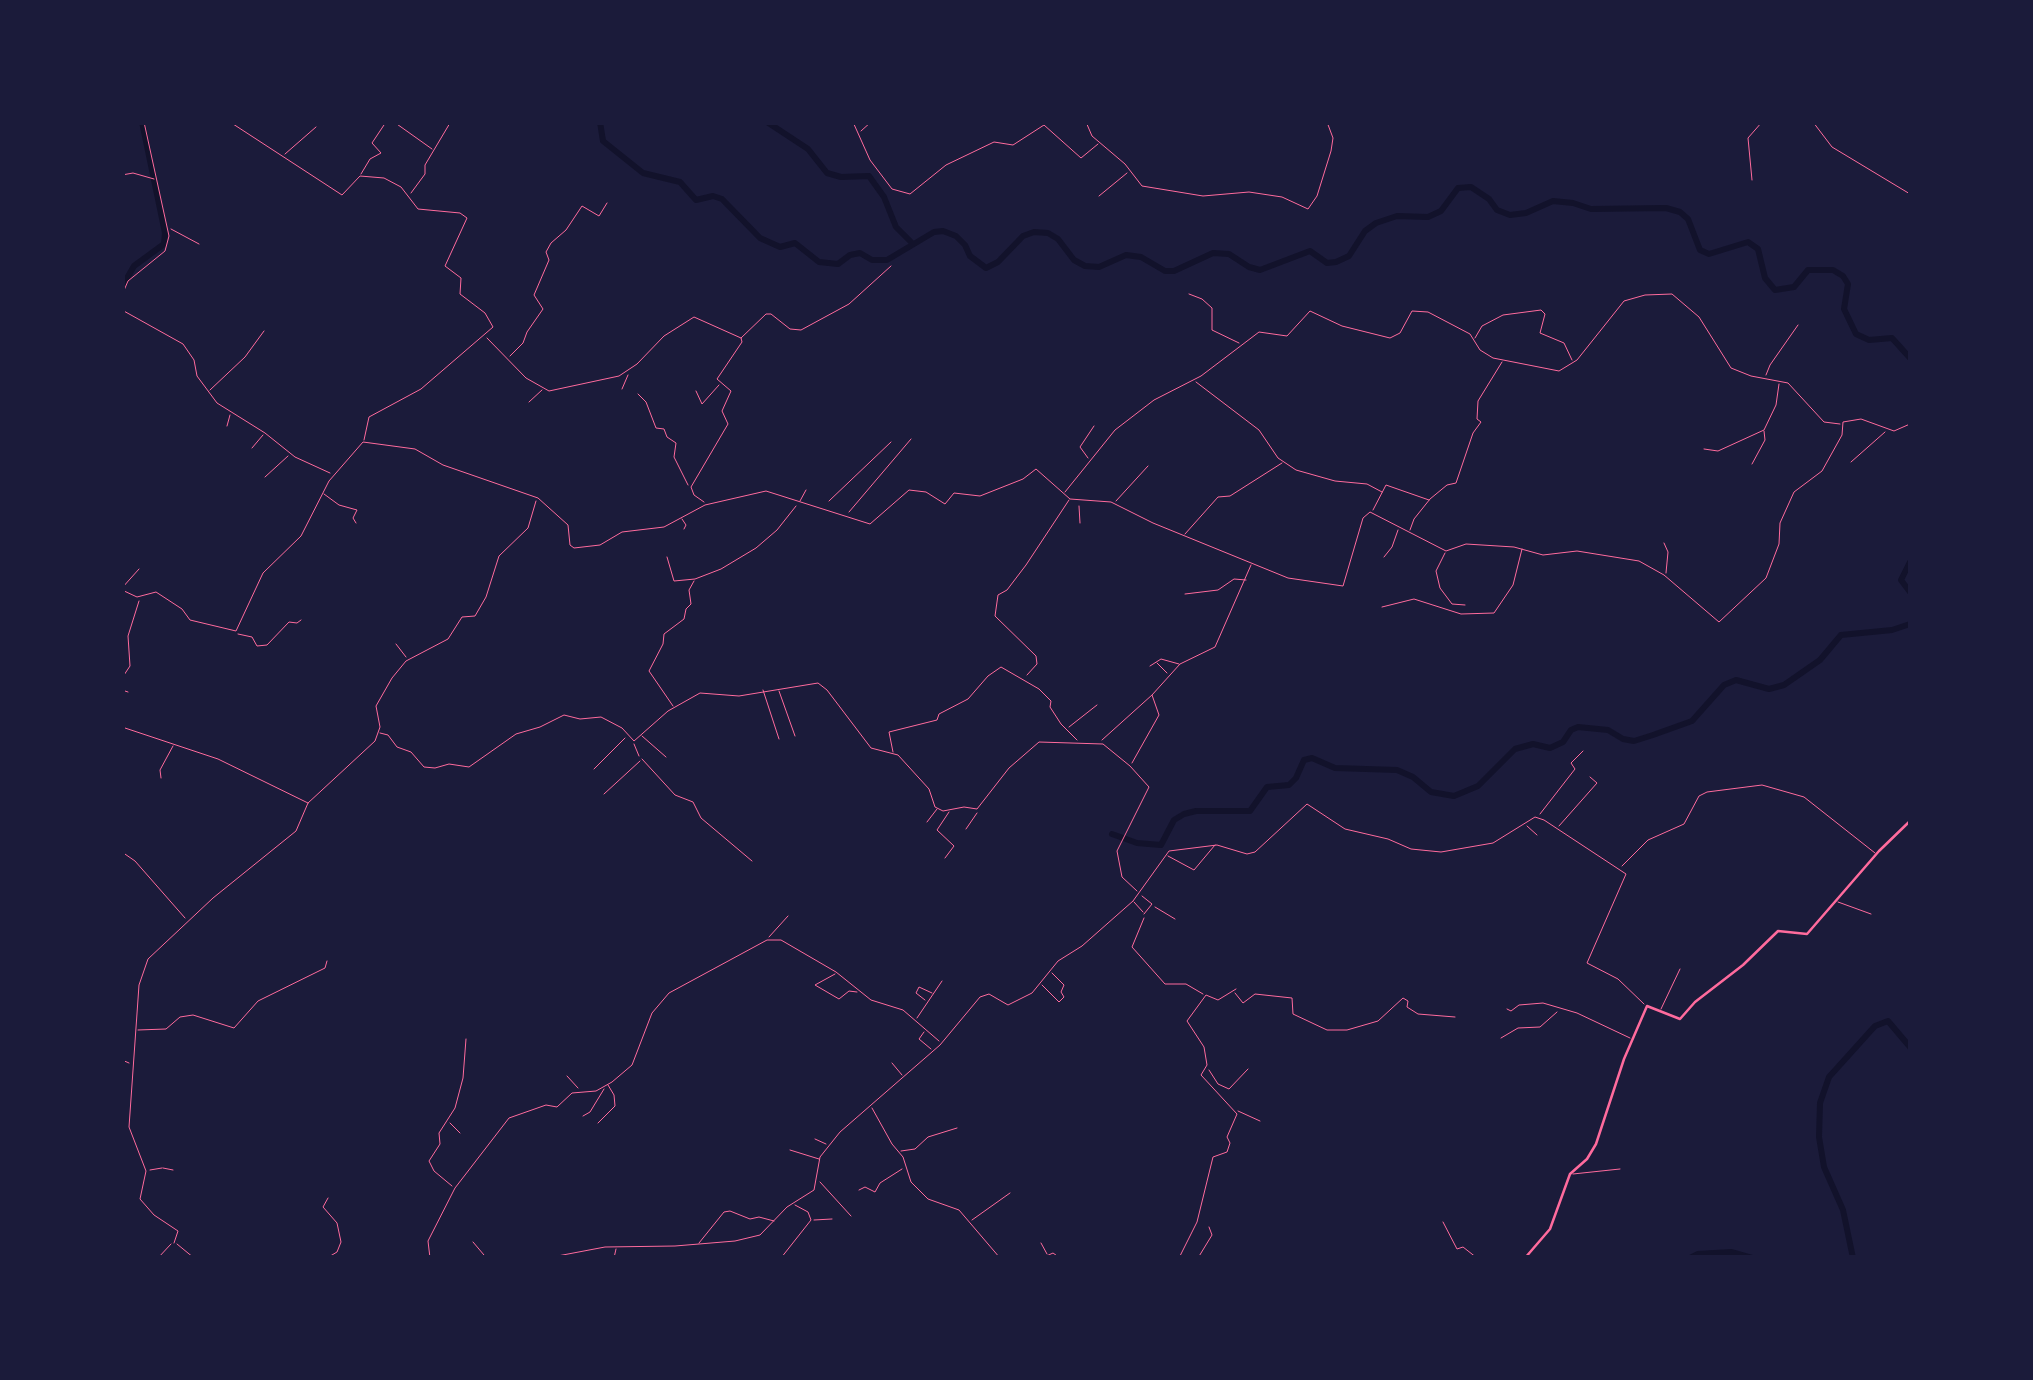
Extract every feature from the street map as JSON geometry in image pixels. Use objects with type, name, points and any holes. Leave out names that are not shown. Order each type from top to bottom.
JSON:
[{"type":"street","points":[[122,295],[127,282],[165,250],[168,228],[144,122]]},
{"type":"street","points":[[230,122],[343,196],[370,160],[381,154],[372,143],[386,122]]},
{"type":"street","points":[[394,122],[405,126],[434,150]]},
{"type":"street","points":[[852,122],[870,160],[892,189],[910,194],[946,165],[995,142],[1015,144],[1044,125],[1082,158],[1100,142]]},
{"type":"street","points":[[859,133],[871,122]]},
{"type":"street","points":[[1086,122],[1090,134],[1142,186],[1203,196],[1249,192],[1310,208],[1331,151],[1333,138],[1327,122]]},
{"type":"street","points":[[1752,180],[1748,140],[1762,122]]},
{"type":"street","points":[[1813,122],[1832,147],[1910,194]]},
{"type":"street","points":[[409,196],[425,174],[425,166],[450,123]]},
{"type":"street","points":[[283,156],[316,127]]},
{"type":"street","points":[[1100,196],[1129,171]]},
{"type":"street","points":[[122,175],[155,179]]},
{"type":"street","points":[[237,633],[263,573],[300,536],[333,475],[363,441],[369,418],[421,389],[492,330],[493,323],[485,313],[460,294],[461,278],[445,266],[467,218],[460,213],[418,209],[391,180],[360,176]]},
{"type":"street","points":[[508,358],[522,344],[543,309],[534,295],[552,242],[566,230],[582,206],[599,216],[607,203]]},
{"type":"street","points":[[168,228],[199,244]]},
{"type":"street","points":[[705,505],[691,486],[728,424],[722,410],[731,390],[718,376],[741,338],[766,314],[790,329],[802,330],[850,304],[891,266]]},
{"type":"street","points":[[1189,294],[1212,308],[1212,330],[1240,344]]},
{"type":"street","points":[[1063,495],[1121,424],[1161,395],[1194,380],[1262,332],[1287,336],[1310,312],[1342,326],[1390,338],[1400,333],[1412,311],[1420,311],[1449,320],[1475,338],[1484,354],[1559,371],[1573,364],[1624,301],[1644,294],[1667,294],[1676,296],[1699,318],[1729,366],[1790,384],[1824,422],[1834,425],[1865,420],[1887,430],[1899,430],[1910,424]]},
{"type":"street","points":[[122,310],[183,344],[208,392],[231,412],[290,454],[333,475]]},
{"type":"street","points":[[1475,338],[1482,326],[1503,315],[1542,310],[1545,314],[1540,333],[1564,343],[1573,364]]},
{"type":"street","points":[[485,336],[526,378],[548,391],[628,372],[664,336],[692,318],[741,338]]},
{"type":"street","points":[[1765,378],[1798,325]]},
{"type":"street","points":[[208,392],[264,332]]},
{"type":"street","points":[[1409,534],[1414,519],[1430,500],[1446,485],[1456,484],[1473,434],[1481,423],[1477,419],[1478,401],[1504,359]]},
{"type":"street","points":[[622,389],[629,379],[628,372]]},
{"type":"street","points":[[1194,380],[1260,430],[1284,462],[1298,471],[1366,484],[1382,492]]},
{"type":"street","points":[[1752,464],[1776,405],[1780,381]]},
{"type":"street","points":[[696,391],[702,404],[721,382]]},
{"type":"street","points":[[530,402],[543,389]]},
{"type":"street","points":[[638,394],[646,402],[656,428],[664,429],[666,436],[677,444],[674,457],[685,483],[691,486]]},
{"type":"street","points":[[226,426],[231,412]]},
{"type":"street","points":[[363,441],[415,448],[443,465],[538,498],[568,526],[573,548],[600,545],[615,534],[650,531],[682,520],[705,505],[766,491],[870,524],[909,490],[926,492],[945,504],[954,492],[980,496],[1023,479],[1035,469],[1070,499],[1114,504],[1288,578],[1343,586],[1366,512],[1446,550],[1466,544],[1543,555],[1576,551],[1624,557],[1651,566],[1712,619],[1724,619],[1766,578],[1780,544],[1780,523],[1794,492],[1822,471],[1842,435],[1843,422]]},
{"type":"street","points":[[1090,460],[1080,448],[1094,426]]},
{"type":"street","points":[[1704,449],[1732,447],[1764,429]]},
{"type":"street","points":[[1850,462],[1887,430]]},
{"type":"street","points":[[252,448],[265,433]]},
{"type":"street","points":[[847,514],[911,439]]},
{"type":"street","points":[[829,500],[891,442]]},
{"type":"street","points":[[265,477],[290,454]]},
{"type":"street","points":[[1182,536],[1218,496],[1230,496],[1284,462]]},
{"type":"street","points":[[1114,504],[1148,466]]},
{"type":"street","points":[[1372,513],[1390,485],[1430,500]]},
{"type":"street","points":[[667,557],[674,581],[695,579],[726,566],[777,530],[806,490]]},
{"type":"street","points":[[322,493],[339,505],[358,511],[353,518],[356,523]]},
{"type":"street","points":[[158,1258],[174,1243],[178,1233],[141,1201],[139,1194],[146,1170],[129,1127],[139,985],[148,959],[188,920],[296,831],[308,804],[365,752],[380,733],[376,704],[408,660],[448,639],[462,617],[475,616],[499,556],[528,528],[538,498]]},
{"type":"street","points":[[1024,678],[1037,664],[1035,655],[995,616],[998,595],[1007,590],[1026,565],[1070,499]]},
{"type":"street","points":[[1079,502],[1080,522]]},
{"type":"street","points":[[682,520],[684,529]]},
{"type":"street","points":[[1384,557],[1399,528]]},
{"type":"street","points":[[1664,543],[1668,562],[1665,576]]},
{"type":"street","points":[[1382,607],[1414,600],[1461,614],[1494,613],[1513,585],[1522,549]]},
{"type":"street","points":[[1446,550],[1436,571],[1440,588],[1452,604],[1465,605]]},
{"type":"street","points":[[1100,742],[1180,664],[1215,648],[1251,564]]},
{"type":"street","points":[[140,569],[122,589],[140,597],[156,592],[182,609],[190,620],[251,637],[257,646],[268,645],[289,622],[299,621]]},
{"type":"street","points":[[674,708],[649,670],[664,634],[684,619],[695,579]]},
{"type":"street","points":[[1185,594],[1218,590],[1234,579],[1246,580]]},
{"type":"street","points":[[122,678],[130,666],[129,628],[140,597]]},
{"type":"street","points":[[396,644],[408,660]]},
{"type":"street","points":[[1150,666],[1165,659],[1180,664]]},
{"type":"street","points":[[1156,662],[1169,675]]},
{"type":"street","points":[[950,812],[938,808],[930,789],[893,752],[888,732],[936,720],[939,714],[968,699],[998,668],[1024,678],[1051,700],[1050,707],[1080,742]]},
{"type":"street","points":[[634,740],[700,693],[723,697],[814,682],[824,685],[873,750],[893,752]]},
{"type":"street","points":[[778,688],[795,736]]},
{"type":"street","points":[[122,690],[128,692]]},
{"type":"street","points":[[763,690],[779,739]]},
{"type":"street","points":[[1130,766],[1160,715],[1152,695]]},
{"type":"street","points":[[1066,730],[1096,705]]},
{"type":"street","points":[[380,733],[394,745],[409,750],[418,763],[430,769],[447,764],[472,766],[516,734],[564,714],[580,719],[600,717],[622,728],[634,740],[642,759],[675,795],[694,803],[699,817],[752,861]]},
{"type":"street","points":[[122,727],[218,760],[308,804]]},
{"type":"street","points":[[594,769],[627,735]]},
{"type":"street","points":[[642,736],[666,757]]},
{"type":"street","points":[[966,829],[1009,768],[1036,744],[1100,742],[1130,766],[1149,791],[1120,840],[1118,864],[1128,884],[1175,919]]},
{"type":"street","points":[[161,778],[160,768],[174,743]]},
{"type":"street","points":[[547,1258],[616,1246],[696,1244],[757,1236],[792,1204],[811,1193],[819,1159],[829,1145],[933,1052],[980,996],[989,994],[1012,1004],[1032,993],[1050,970],[1134,901],[1165,854],[1172,850],[1215,845],[1247,854],[1254,852],[1309,804],[1345,829],[1422,850],[1442,852],[1480,846],[1500,840],[1538,817],[1574,769],[1570,764],[1582,751]]},
{"type":"street","points":[[604,794],[642,759]]},
{"type":"street","points":[[1558,828],[1597,783],[1590,777]]},
{"type":"street","points":[[1620,868],[1648,840],[1684,824],[1699,796],[1762,785],[1806,798],[1877,854]]},
{"type":"street","points":[[954,846],[937,830],[950,812],[964,807],[977,810]]},
{"type":"street","points":[[927,822],[938,808]]},
{"type":"street","points":[[1538,817],[1620,868],[1626,876],[1587,963],[1618,978],[1647,1006],[1675,1020],[1682,1018],[1695,1002],[1743,965],[1774,934],[1782,930],[1805,936],[1910,821]]},
{"type":"street","points":[[1524,824],[1536,835]]},
{"type":"street","points":[[945,858],[958,841]]},
{"type":"street","points":[[1165,854],[1194,870],[1215,845]]},
{"type":"street","points":[[122,852],[135,861],[188,920]]},
{"type":"street","points":[[1134,901],[1144,914]]},
{"type":"street","points":[[1835,901],[1872,914]]},
{"type":"street","points":[[1152,905],[1144,914],[1132,948],[1165,984],[1185,984],[1218,1000],[1234,990],[1242,1002],[1255,994],[1284,996],[1294,999],[1292,1012],[1298,1018],[1327,1030],[1340,1031],[1378,1021],[1403,998],[1408,1001],[1407,1007],[1418,1014],[1455,1017]]},
{"type":"street","points":[[767,940],[788,916]]},
{"type":"street","points":[[430,1258],[428,1242],[454,1188],[509,1118],[546,1105],[557,1107],[572,1093],[607,1084],[632,1065],[652,1012],[669,993],[767,940],[778,938],[837,972],[871,1000],[903,1010],[942,1043]]},
{"type":"street","points":[[135,1030],[166,1029],[180,1017],[193,1015],[234,1028],[258,1001],[325,968],[327,961]]},
{"type":"street","points":[[1660,1012],[1680,969]]},
{"type":"street","points":[[1040,984],[1059,1002],[1064,997],[1064,985],[1050,970]]},
{"type":"street","points":[[837,972],[814,985],[839,999],[849,991],[861,992]]},
{"type":"street","points":[[916,1021],[942,981]]},
{"type":"street","points":[[928,1002],[916,994],[918,987],[934,994]]},
{"type":"street","points":[[1206,995],[1186,1021],[1204,1048],[1207,1068],[1226,1089],[1248,1069]]},
{"type":"street","points":[[1504,1018],[1519,1005],[1539,1002],[1577,1013],[1633,1040]]},
{"type":"street","points":[[1526,1258],[1550,1230],[1570,1174],[1596,1144],[1647,1006]]},
{"type":"street","points":[[1501,1038],[1518,1028],[1540,1026],[1558,1009]]},
{"type":"street","points":[[926,1030],[919,1039],[933,1052]]},
{"type":"street","points":[[1522,1030],[1527,1034]]},
{"type":"street","points":[[454,1188],[434,1171],[429,1161],[439,1148],[438,1136],[457,1101],[466,1039]]},
{"type":"street","points":[[122,1060],[132,1064]]},
{"type":"street","points":[[892,1064],[904,1077]]},
{"type":"street","points":[[1207,1068],[1201,1075],[1235,1109],[1260,1121]]},
{"type":"street","points":[[567,1076],[581,1092]]},
{"type":"street","points":[[598,1124],[614,1106],[614,1095],[607,1084]]},
{"type":"street","points":[[583,1116],[604,1092],[602,1087]]},
{"type":"street","points":[[870,1106],[911,1182],[935,1202],[959,1210],[1000,1258]]},
{"type":"street","points":[[1179,1258],[1197,1222],[1214,1156],[1224,1154],[1229,1147],[1235,1109]]},
{"type":"street","points":[[448,1122],[460,1133]]},
{"type":"street","points":[[898,1152],[918,1148],[928,1137],[956,1128]]},
{"type":"street","points":[[815,1139],[829,1145]]},
{"type":"street","points":[[790,1150],[819,1159]]},
{"type":"street","points":[[859,1190],[866,1186],[875,1192],[880,1183],[905,1167]]},
{"type":"street","points":[[1570,1174],[1620,1169]]},
{"type":"street","points":[[146,1170],[172,1170]]},
{"type":"street","points":[[816,1182],[823,1182],[851,1216]]},
{"type":"street","points":[[970,1222],[1010,1193]]},
{"type":"street","points":[[326,1258],[337,1252],[340,1242],[337,1223],[323,1207],[328,1198]]},
{"type":"street","points":[[792,1204],[808,1212],[811,1220]]},
{"type":"street","points":[[696,1244],[710,1233],[724,1212],[775,1222]]},
{"type":"street","points":[[781,1258],[811,1220],[832,1219]]},
{"type":"street","points":[[1442,1222],[1457,1249],[1463,1247],[1477,1258]]},
{"type":"street","points":[[1198,1258],[1212,1235],[1209,1227]]},
{"type":"street","points":[[473,1242],[486,1258]]},
{"type":"street","points":[[174,1243],[194,1258]]},
{"type":"street","points":[[1041,1244],[1047,1254]]},
{"type":"street","points":[[614,1258],[616,1246]]},
{"type":"street","points":[[1042,1258],[1047,1254],[1060,1258]]},
{"type":"street","points":[[460,1258],[486,1258]]},
{"type":"waterway","points":[[122,287],[134,266],[164,244],[142,122]]},
{"type":"waterway","points":[[600,122],[603,141],[643,173],[680,182],[696,200],[713,196],[722,199],[760,238],[780,247],[795,243],[819,262],[838,264],[860,253],[872,260],[887,260],[934,232],[943,231],[956,236],[970,256],[986,268],[998,262],[1023,236],[1034,232],[1058,239],[1074,260],[1085,266],[1099,267],[1126,255],[1174,271],[1213,253],[1229,254],[1260,270],[1310,251],[1327,263],[1336,262],[1349,256],[1365,231],[1376,223],[1397,216],[1428,217],[1441,211],[1458,188],[1471,187],[1497,210],[1510,215],[1526,213],[1553,201],[1591,209],[1666,208],[1688,219],[1700,250],[1709,254],[1748,242],[1758,249],[1765,278],[1775,290],[1794,287],[1808,270],[1833,270],[1843,276],[1848,284],[1844,309],[1856,334],[1869,340],[1892,338],[1910,358]]},
{"type":"waterway","points":[[767,122],[808,149],[827,173],[869,176],[884,197],[896,227],[912,243]]},
{"type":"waterway","points":[[1910,562],[1901,580],[1910,592]]},
{"type":"waterway","points":[[1112,834],[1137,843],[1161,845],[1174,820],[1184,814],[1250,811],[1267,787],[1289,785],[1304,760],[1312,758],[1335,768],[1397,770],[1431,792],[1454,796],[1478,786],[1515,749],[1533,744],[1550,748],[1578,727],[1608,730],[1634,741],[1653,735],[1692,721],[1724,685],[1736,680],[1769,689],[1784,685],[1820,660],[1841,635],[1892,630],[1910,624]]},
{"type":"waterway","points":[[1853,1258],[1843,1210],[1824,1167],[1819,1137],[1820,1103],[1829,1077],[1875,1026],[1888,1021],[1910,1047]]},
{"type":"waterway","points":[[1690,1258],[1731,1252],[1752,1258]]}]
